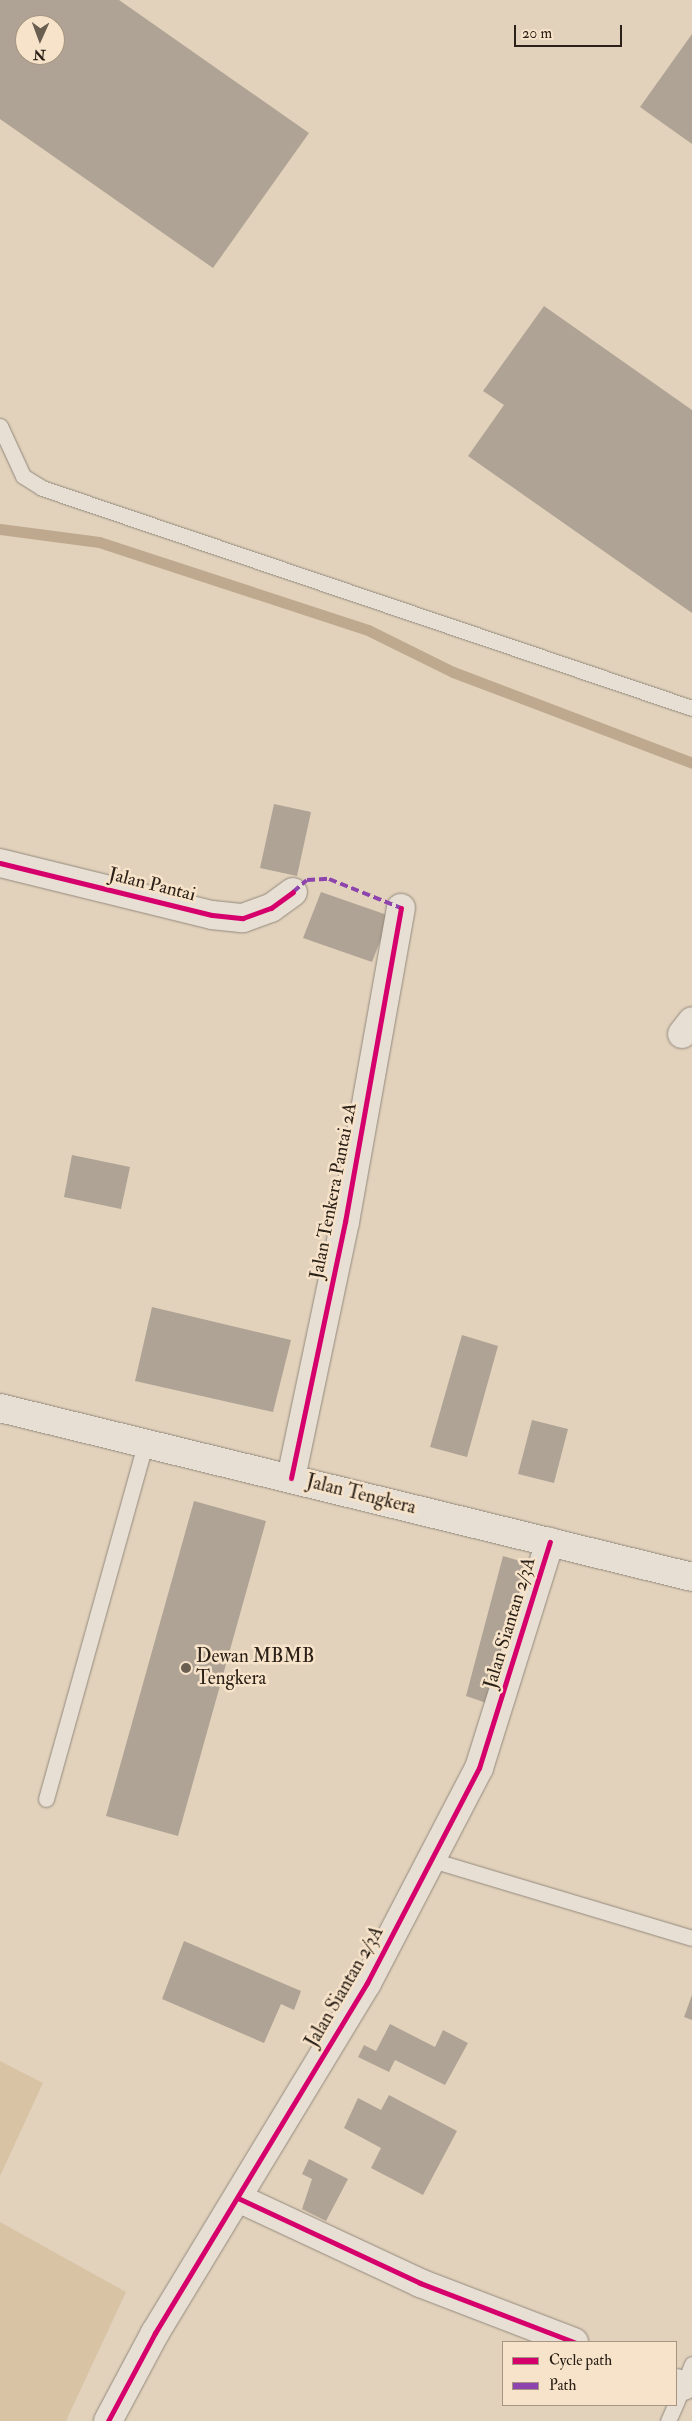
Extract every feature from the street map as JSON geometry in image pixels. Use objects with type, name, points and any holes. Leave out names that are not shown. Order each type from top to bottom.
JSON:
[{"type":"street","name":"Jalan Pantai","points":[[0,863],[212,915],[243,918],[271,908],[293,892]]},
{"type":"street","name":"Jalan Tenkera Pantai 2A","points":[[290,1478],[345,1222],[400,908]]},
{"type":"street","name":"Jalan Tengkera","points":[[0,1408],[692,1577]]},
{"type":"street","name":"Jalan Siantan 2/3A","points":[[108,2421],[238,2198],[367,1983],[479,1768],[550,1542]]},
{"type":"street","points":[[238,2198],[420,2283],[571,2341]]},
{"type":"lane","points":[[0,426],[23,476],[42,488],[692,708]]},
{"type":"lane","points":[[46,1799],[145,1444]]},
{"type":"lane","points":[[432,1860],[692,1938]]},
{"type":"lane","points":[[668,2421],[673,2406]]},
{"type":"shaded area","points":[[0,2061],[43,2083],[0,2176]]},
{"type":"shaded area","points":[[0,2222],[126,2292],[66,2421],[0,2421]]},
{"type":"building","points":[[0,0],[119,0],[309,133],[213,268],[0,119]]},
{"type":"building","points":[[692,34],[692,144],[640,107]]},
{"type":"building","points":[[544,306],[692,410],[692,613],[468,456],[504,405],[483,391]]},
{"type":"building","points":[[274,804],[311,812],[297,876],[260,868]]},
{"type":"building","points":[[321,892],[390,916],[372,962],[303,938]]},
{"type":"building","points":[[72,1155],[130,1167],[121,1209],[64,1197]]},
{"type":"building","points":[[152,1307],[291,1340],[273,1412],[135,1381]]},
{"type":"building","points":[[462,1335],[498,1346],[467,1457],[430,1447]]},
{"type":"building","points":[[532,1420],[568,1429],[554,1483],[518,1474]]},
{"type":"building","name":"Dewan MBMB Tengkera","points":[[194,1501],[266,1521],[178,1836],[106,1816]]},
{"type":"building","points":[[503,1556],[534,1565],[495,1706],[466,1696]]},
{"type":"building","points":[[184,1941],[301,1991],[294,2010],[281,2004],[264,2043],[162,1999]]},
{"type":"building","points":[[692,1995],[692,2020],[684,2017]]},
{"type":"building","points":[[390,2024],[435,2047],[443,2030],[468,2043],[445,2085],[395,2060],[389,2072],[358,2057],[364,2045],[376,2051]]},
{"type":"building","points":[[389,2095],[457,2131],[423,2195],[371,2168],[381,2148],[344,2128],[358,2098],[381,2110]]},
{"type":"building","points":[[309,2159],[348,2179],[326,2221],[302,2209],[312,2179],[302,2174]]},
{"type":"waterway","points":[[0,529],[99,542],[368,630],[453,672],[692,763]]},
{"type":"marked path","points":[[293,892],[307,880],[329,879],[401,908]]},
{"type":"cycle path","points":[[0,863],[212,915],[243,918],[271,908],[293,892]]},
{"type":"cycle path","points":[[291,1478],[345,1222],[401,908]]},
{"type":"cycle path","points":[[108,2421],[155,2333],[367,1983],[479,1768],[550,1542]]},
{"type":"cycle path","points":[[238,2198],[420,2283],[571,2341]]},
{"type":"place","name":"Dewan MBMB Tengkera","points":[[186,1668]]}]
